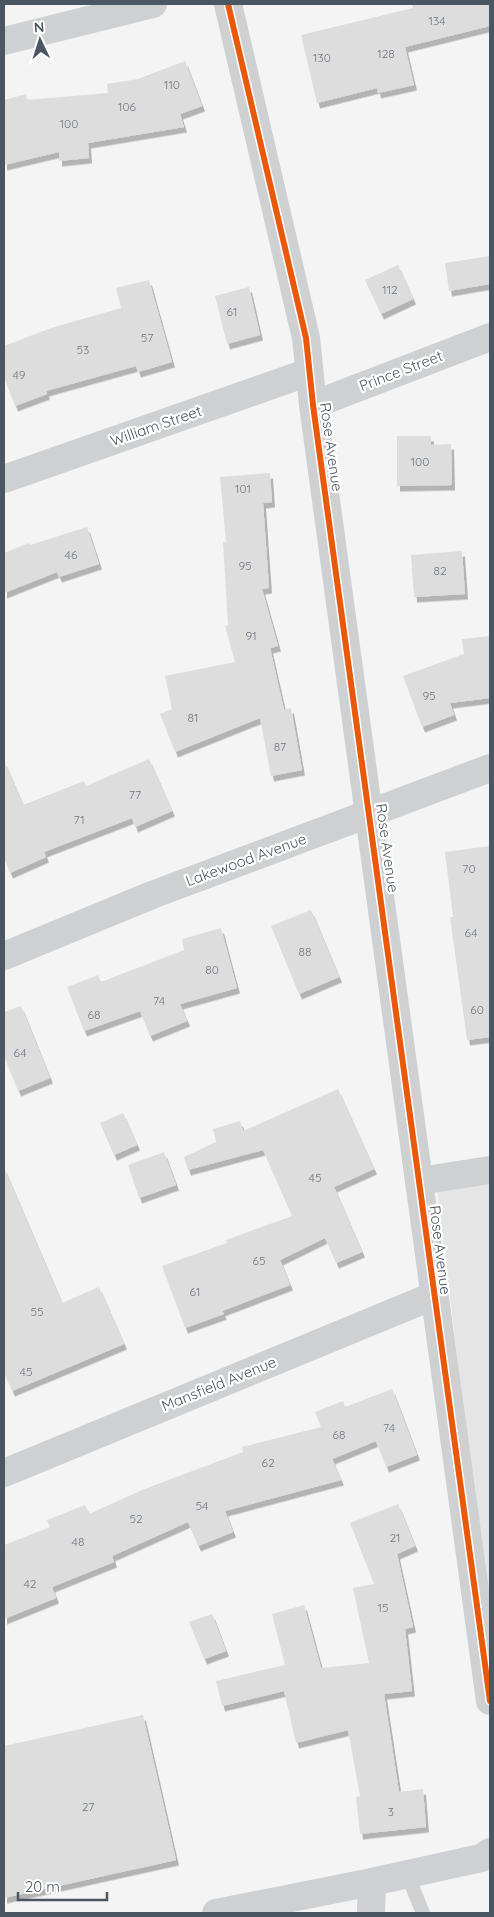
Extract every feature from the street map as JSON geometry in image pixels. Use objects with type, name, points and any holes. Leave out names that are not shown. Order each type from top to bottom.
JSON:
[{"type":"street","points":[[4,41],[153,4]]},
{"type":"street","name":"Rose Avenue","points":[[228,4],[306,338],[312,405],[370,815],[490,1701]]},
{"type":"street","name":"Prince Street","points":[[312,405],[490,338]]},
{"type":"street","name":"William Street","points":[[4,479],[309,372]]},
{"type":"street","name":"Lakewood Avenue","points":[[4,956],[152,895],[370,815],[490,768]]},
{"type":"street","points":[[419,1181],[490,1170]]},
{"type":"street","name":"Mansfield Avenue","points":[[4,1473],[434,1296]]},
{"type":"street","points":[[216,1913],[481,1858],[490,1852]]},
{"type":"street","points":[[371,1913],[372,1882]]},
{"type":"lane","points":[[407,1874],[423,1913]]},
{"type":"shaded area","points":[[490,1184],[490,1624],[437,1191]]},
{"type":"building","points":[[412,4],[490,4],[490,26],[405,47],[414,85],[378,93],[377,88],[317,103],[301,35],[413,8]]},
{"type":"building","points":[[185,61],[202,106],[180,114],[184,127],[88,143],[89,158],[59,161],[59,152],[4,165],[4,100],[26,94],[27,100],[108,93],[107,84],[138,79]]},
{"type":"building","points":[[490,256],[490,284],[449,291],[445,263]]},
{"type":"building","points":[[398,265],[413,299],[381,314],[365,280]]},
{"type":"building","points":[[149,280],[172,362],[138,372],[136,366],[46,391],[47,394],[15,406],[4,377],[4,346],[51,328],[121,308],[116,288]]},
{"type":"building","points":[[249,287],[260,335],[227,344],[215,296]]},
{"type":"building","points":[[397,436],[431,436],[431,445],[451,444],[452,485],[397,486]]},
{"type":"building","points":[[270,473],[272,502],[263,503],[269,588],[262,589],[278,646],[270,648],[284,710],[291,708],[302,770],[271,776],[260,718],[175,752],[160,714],[172,709],[165,676],[235,662],[225,626],[228,625],[223,542],[226,542],[220,477]]},
{"type":"building","points":[[87,527],[99,564],[59,577],[57,572],[4,593],[4,553],[29,543],[30,545]]},
{"type":"building","points":[[462,551],[465,594],[414,597],[411,555]]},
{"type":"building","points":[[490,636],[490,698],[450,703],[454,715],[422,727],[403,676],[464,654],[462,639]]},
{"type":"building","points":[[149,759],[172,811],[135,827],[132,818],[44,852],[46,857],[10,873],[4,858],[4,761],[23,805],[84,781],[86,786]]},
{"type":"building","points":[[490,846],[490,1037],[467,1040],[450,917],[453,917],[445,852]]},
{"type":"building","points":[[311,910],[339,977],[299,994],[271,926]]},
{"type":"building","points":[[221,928],[237,988],[180,1004],[187,1021],[150,1036],[140,1011],[84,1031],[67,987],[98,975],[101,982],[184,950],[182,939]]},
{"type":"building","points":[[21,1006],[50,1078],[18,1091],[4,1056],[4,1012]]},
{"type":"building","points":[[338,1089],[374,1169],[334,1187],[362,1252],[336,1263],[325,1238],[280,1260],[290,1285],[222,1311],[224,1314],[185,1328],[162,1266],[227,1243],[226,1240],[292,1216],[263,1150],[188,1170],[184,1157],[216,1142],[213,1129],[240,1121],[243,1131]]},
{"type":"building","points":[[123,1113],[137,1145],[114,1155],[100,1123]]},
{"type":"building","points":[[164,1152],[176,1185],[139,1198],[128,1165]]},
{"type":"building","points":[[4,1168],[62,1303],[99,1287],[124,1344],[12,1391],[4,1373]]},
{"type":"building","points":[[392,1389],[417,1455],[386,1467],[376,1441],[332,1459],[341,1480],[225,1511],[233,1532],[198,1546],[188,1522],[112,1556],[114,1562],[52,1587],[56,1598],[4,1619],[4,1545],[50,1527],[47,1520],[85,1505],[89,1514],[142,1490],[243,1452],[242,1447],[321,1427],[315,1412],[343,1401],[345,1407]]},
{"type":"building","points":[[398,1504],[415,1546],[397,1554],[413,1627],[405,1629],[412,1691],[384,1694],[399,1792],[423,1789],[426,1827],[360,1834],[356,1797],[360,1796],[348,1730],[296,1743],[284,1691],[222,1706],[216,1681],[285,1665],[272,1614],[304,1605],[321,1668],[369,1663],[353,1588],[374,1584],[350,1523]]},
{"type":"building","points":[[212,1614],[226,1651],[204,1659],[189,1622]]},
{"type":"building","points":[[143,1715],[176,1860],[4,1898],[4,1746]]},
{"type":"cycle path","points":[[228,4],[306,338],[313,405],[490,1701]]}]
